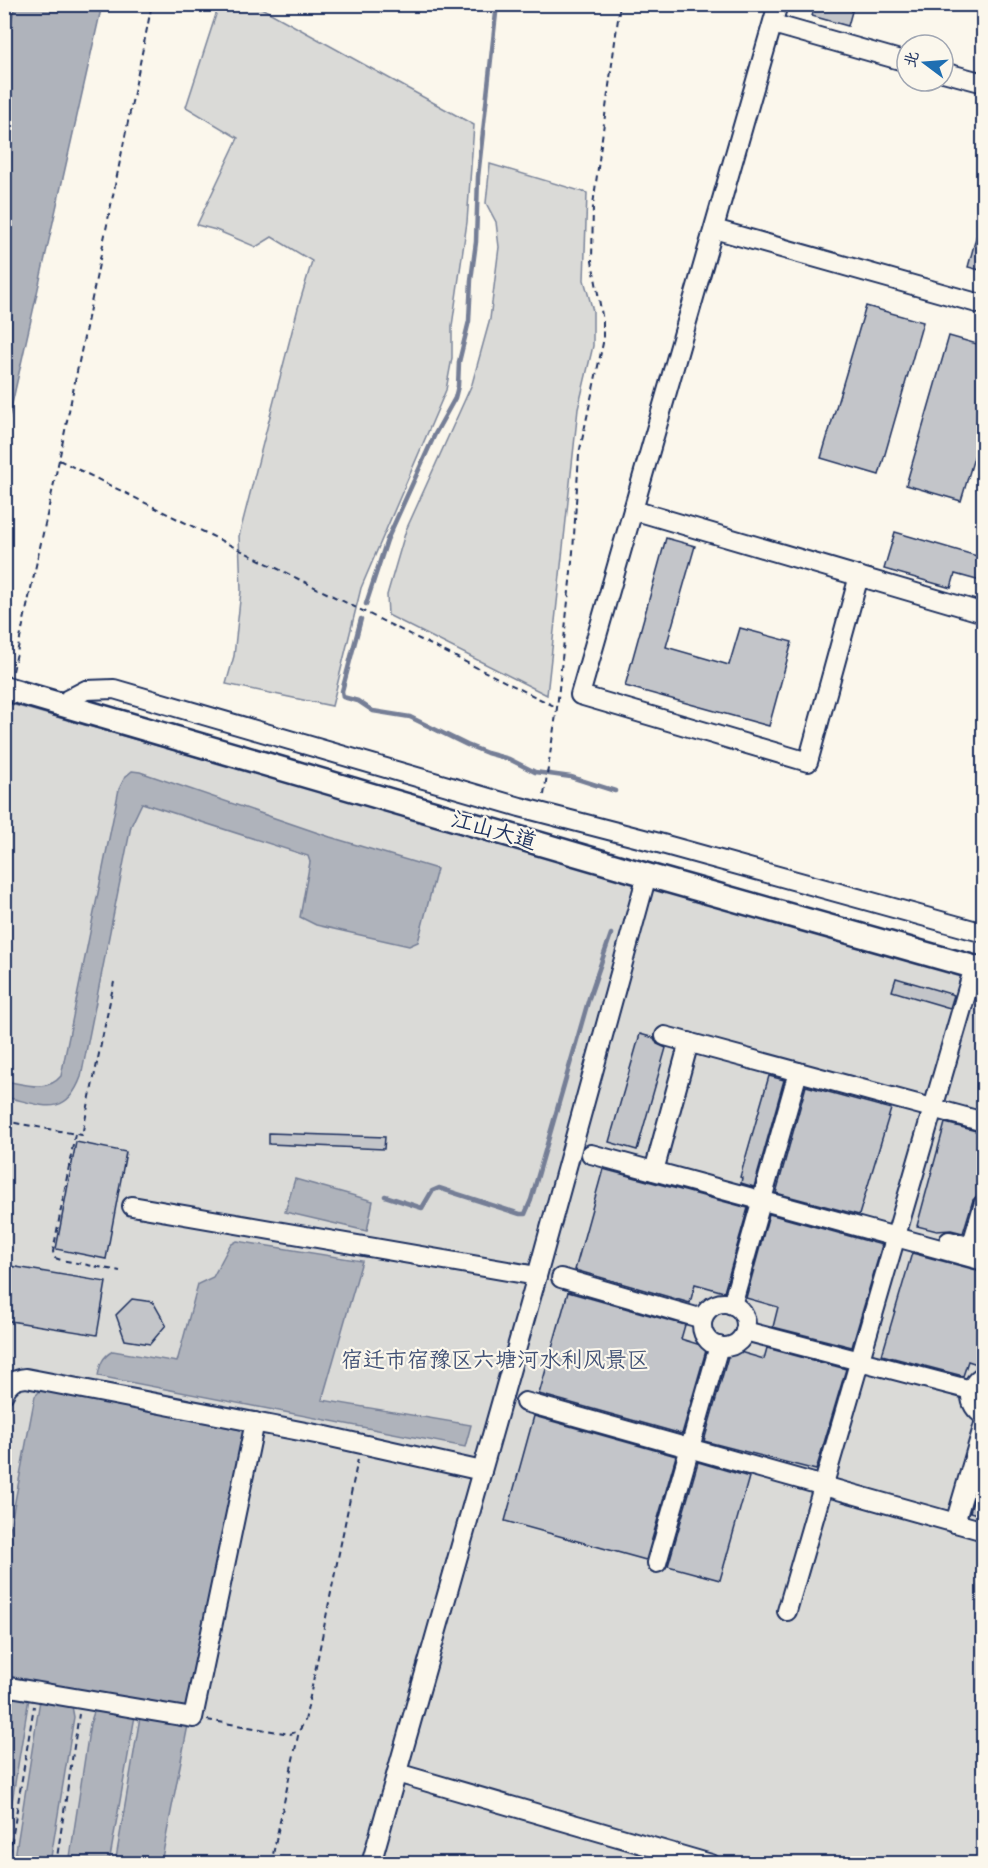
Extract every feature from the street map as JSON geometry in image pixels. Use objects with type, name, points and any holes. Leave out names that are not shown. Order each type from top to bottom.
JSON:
[{"type":"main road","name":"江山大道","points":[[8,684],[59,704],[647,875],[979,968]]},
{"type":"street","points":[[778,4],[580,695],[808,762],[859,576]]},
{"type":"street","points":[[773,24],[895,59]]},
{"type":"street","points":[[955,76],[984,84]]},
{"type":"street","points":[[714,229],[984,305]]},
{"type":"street","points":[[633,510],[984,613]]},
{"type":"street","points":[[59,704],[86,690],[114,689],[520,807],[984,933]]},
{"type":"street","points":[[371,1863],[537,1276],[647,875]]},
{"type":"street","points":[[787,1611],[932,1108],[979,968]]},
{"type":"street","points":[[665,1036],[984,1122]]},
{"type":"street","points":[[654,1171],[689,1042]]},
{"type":"street","points":[[732,1305],[798,1072]]},
{"type":"street","points":[[591,1154],[984,1261]]},
{"type":"street","points":[[935,1248],[938,1238],[971,1247],[984,1203]]},
{"type":"street","points":[[132,1206],[537,1276]]},
{"type":"street","points":[[561,1278],[703,1319]]},
{"type":"street","points":[[721,1303],[732,1305],[741,1311],[744,1317],[745,1331],[736,1343],[730,1346],[719,1346],[709,1342],[702,1329],[703,1319],[715,1305],[721,1303]]},
{"type":"street","points":[[745,1331],[971,1390]]},
{"type":"street","points":[[657,1563],[719,1346]]},
{"type":"street","points":[[984,1375],[971,1390],[973,1405],[984,1416]]},
{"type":"street","points":[[4,1394],[7,1387],[17,1378],[26,1378],[255,1422],[482,1471]]},
{"type":"street","points":[[525,1402],[984,1532]]},
{"type":"street","points":[[4,1686],[193,1718],[255,1422]]},
{"type":"street","points":[[955,1523],[984,1424]]},
{"type":"street","points":[[397,1773],[711,1863]]},
{"type":"path","points":[[8,684],[59,460],[152,4]]},
{"type":"path","points":[[546,782],[557,708],[573,552],[579,454],[603,343],[603,321],[592,261],[593,205],[620,4]]},
{"type":"path","points":[[59,460],[557,708]]},
{"type":"path","points":[[4,1121],[82,1135],[114,982]]},
{"type":"path","points":[[75,1134],[52,1252],[55,1258],[61,1260],[120,1271]]},
{"type":"path","points":[[271,1863],[299,1731],[305,1721],[361,1444]]},
{"type":"path","points":[[8,1863],[37,1691]]},
{"type":"path","points":[[56,1863],[82,1699]]},
{"type":"path","points":[[193,1718],[290,1734],[299,1731]]},
{"type":"green space","points":[[219,5],[256,5],[474,125],[467,222],[452,326],[452,358],[446,390],[361,588],[332,706],[226,684],[234,656],[241,591],[239,536],[312,261],[272,237],[256,247],[216,230],[197,225],[238,138],[186,107]]},
{"type":"green space","points":[[490,164],[587,193],[584,280],[593,311],[593,346],[578,409],[547,695],[388,615],[387,595],[406,530],[472,384],[490,319],[499,247],[496,222],[486,203]]},
{"type":"green space","name":"宿迁市宿豫区六塘河水利风景区","points":[[4,702],[983,981],[983,1863],[5,1863]]},
{"type":"shaded area","points":[[15,5],[102,5],[5,435],[4,52]]},
{"type":"shaded area","points":[[132,771],[330,837],[437,869],[418,942],[409,946],[316,925],[300,917],[310,862],[308,856],[142,803],[131,826],[81,1077],[75,1090],[67,1099],[50,1106],[5,1097],[5,1081],[42,1086],[61,1076],[119,789],[125,777]]},
{"type":"shaded area","points":[[295,1179],[373,1201],[367,1231],[285,1212]]},
{"type":"shaded area","points":[[237,1241],[362,1261],[322,1400],[471,1425],[465,1447],[98,1376],[102,1361],[113,1351],[177,1362],[198,1284],[213,1277],[230,1245]]},
{"type":"shaded area","points":[[42,1389],[241,1430],[248,1434],[188,1709],[5,1678],[5,1554],[35,1396]]},
{"type":"shaded area","points":[[5,1694],[29,1698],[5,1844]]},
{"type":"shaded area","points":[[40,1700],[72,1706],[74,1717],[50,1863],[14,1864]]},
{"type":"shaded area","points":[[94,1712],[135,1716],[109,1863],[69,1864],[90,1724]]},
{"type":"shaded area","points":[[140,1717],[188,1725],[161,1863],[115,1864]]},
{"type":"building","points":[[816,4],[854,4],[848,26],[812,16]]},
{"type":"building","points":[[980,223],[984,223],[984,271],[968,267]]},
{"type":"building","points":[[866,306],[923,322],[879,475],[821,458]]},
{"type":"building","points":[[949,336],[984,346],[984,424],[961,501],[906,485]]},
{"type":"building","points":[[895,532],[984,558],[984,582],[955,574],[951,588],[884,569]]},
{"type":"building","points":[[666,538],[695,546],[666,647],[729,665],[740,628],[792,642],[769,726],[625,686]]},
{"type":"building","points":[[896,978],[954,995],[950,1008],[892,991]]},
{"type":"building","points":[[640,1034],[654,1038],[657,1044],[666,1048],[637,1150],[609,1142]]},
{"type":"building","points":[[769,1076],[784,1080],[754,1187],[741,1183],[742,1178],[740,1177]]},
{"type":"building","points":[[806,1086],[891,1109],[859,1215],[776,1193]]},
{"type":"building","points":[[945,1123],[984,1133],[984,1185],[973,1200],[963,1233],[951,1230],[937,1231],[917,1226]]},
{"type":"building","points":[[269,1133],[385,1137],[384,1149],[269,1144]]},
{"type":"building","points":[[76,1142],[126,1152],[106,1259],[56,1249]]},
{"type":"building","points":[[603,1169],[748,1208],[724,1292],[695,1284],[690,1303],[575,1270]]},
{"type":"building","points":[[769,1214],[882,1245],[852,1347],[773,1327],[778,1307],[746,1298]]},
{"type":"building","points":[[912,1253],[984,1272],[984,1364],[968,1361],[963,1376],[882,1355]]},
{"type":"building","points":[[4,1265],[106,1282],[97,1335],[4,1320]]},
{"type":"building","points":[[568,1292],[685,1325],[681,1339],[707,1347],[682,1434],[539,1394]]},
{"type":"building","points":[[132,1299],[153,1302],[166,1325],[150,1344],[125,1340],[116,1315]]},
{"type":"building","points":[[767,1348],[846,1369],[816,1470],[704,1441],[729,1353],[732,1354],[733,1350],[764,1359]]},
{"type":"building","points":[[534,1416],[676,1456],[646,1560],[505,1521]]},
{"type":"building","points":[[698,1462],[749,1477],[720,1580],[668,1566]]},
{"type":"building","points":[[980,1477],[984,1477],[984,1516],[970,1512]]},
{"type":"waterway","points":[[366,604],[387,540],[435,434],[455,398],[458,386],[459,362],[469,321],[476,242],[478,177],[497,4]]},
{"type":"waterway","points":[[361,619],[342,691],[343,697],[358,701],[373,711],[410,717],[467,745],[509,759],[535,772],[571,777],[615,791]]},
{"type":"waterway","points":[[385,1196],[422,1208],[432,1191],[439,1188],[525,1214],[589,998],[611,934]]}]
